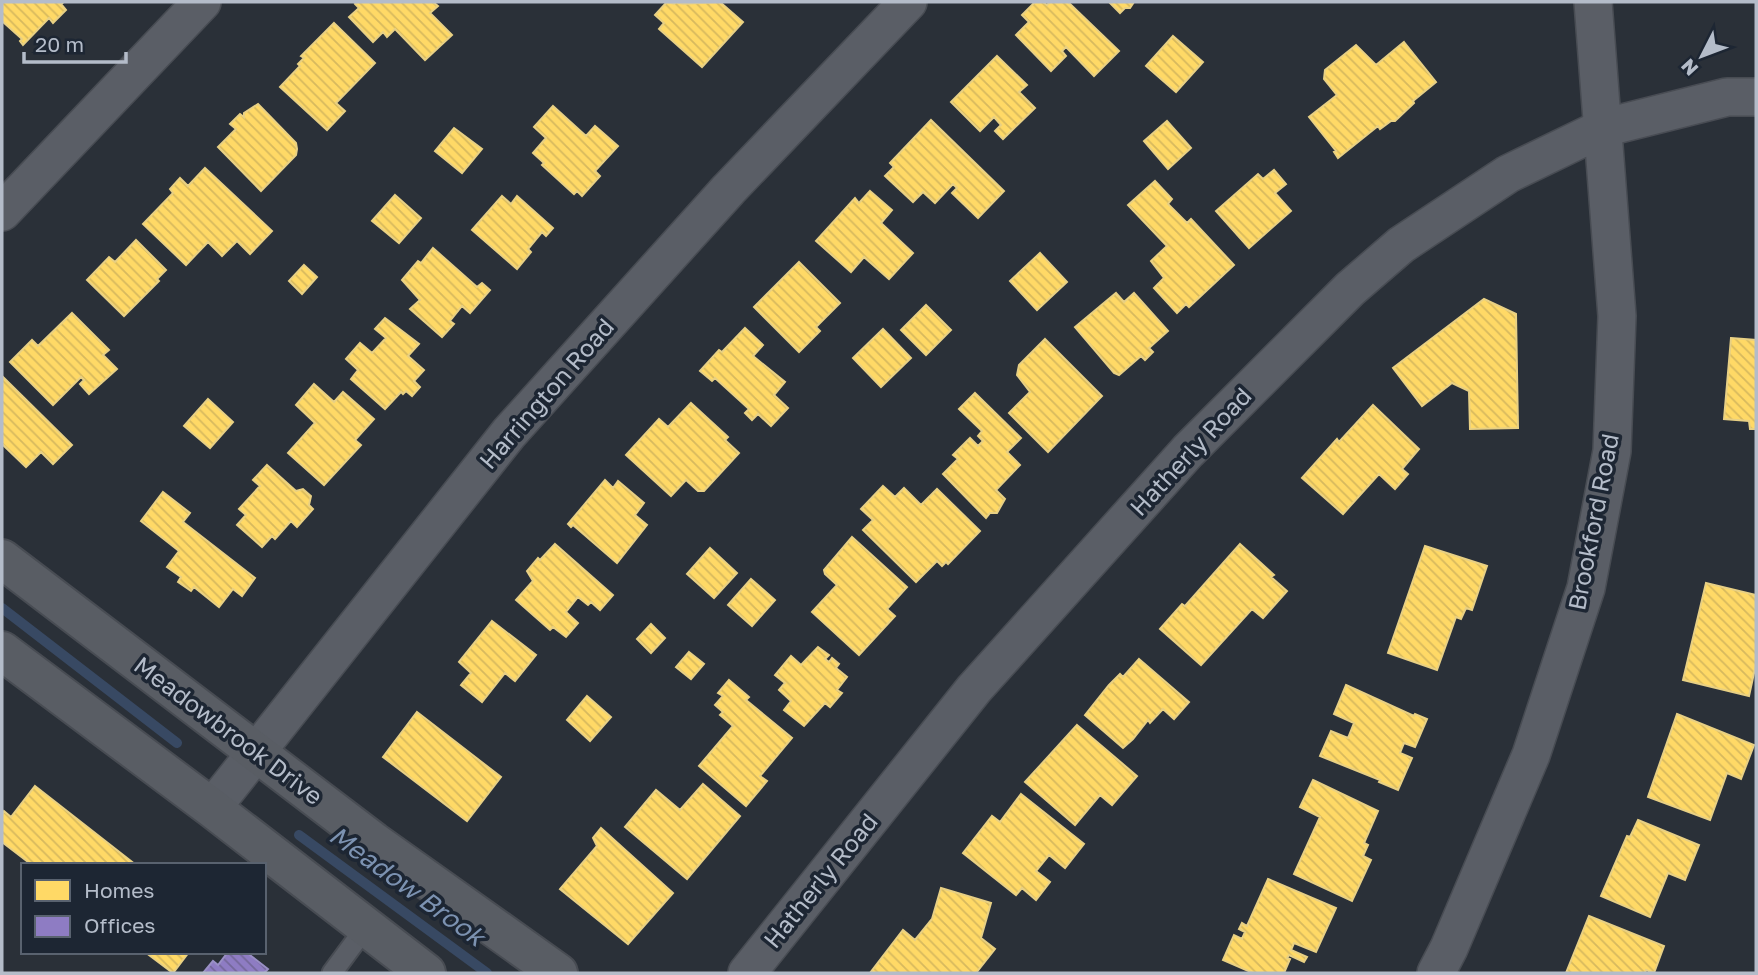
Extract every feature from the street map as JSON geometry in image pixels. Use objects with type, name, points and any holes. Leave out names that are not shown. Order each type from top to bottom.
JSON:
[{"type":"street","points":[[2,212],[202,2]]},
{"type":"street","name":"Harrington Road","points":[[212,808],[509,433],[729,190],[908,2]]},
{"type":"street","name":"Brookford Road","points":[[1436,973],[1531,755],[1586,588],[1612,451],[1617,316],[1593,2]]},
{"type":"street","name":"Hatherly Road","points":[[747,973],[974,689],[1188,451],[1341,299],[1401,245],[1508,174],[1603,128],[1727,97],[1756,97]]},
{"type":"street","name":"Meadowbrook Drive","points":[[2,559],[374,842],[558,973]]},
{"type":"street","points":[[2,651],[426,973]]},
{"type":"lane","points":[[332,973],[366,927]]},
{"type":"building: Homes","points":[[2,2],[64,2],[61,4],[66,10],[53,23],[49,18],[23,45],[20,41],[22,39],[2,21]]},
{"type":"building: Homes","points":[[433,2],[438,6],[430,13],[452,35],[425,60],[395,29],[387,37],[383,32],[373,42],[349,17],[359,8],[355,4]]},
{"type":"building: Homes","points":[[667,2],[720,2],[743,22],[702,67],[659,29],[664,23],[655,15]]},
{"type":"building: Homes","points":[[1035,2],[1047,5],[1050,2],[1068,2],[1119,51],[1094,76],[1066,47],[1062,51],[1066,56],[1051,71],[1016,35],[1029,22],[1022,15]]},
{"type":"building: Homes","points":[[1109,2],[1134,2],[1130,8],[1125,8],[1120,13]]},
{"type":"building: Homes","points":[[334,23],[375,63],[336,103],[345,111],[327,130],[280,87],[300,66],[298,64],[304,58],[301,56]]},
{"type":"building: Homes","points":[[1173,36],[1203,62],[1176,92],[1146,66]]},
{"type":"building: Homes","points":[[1404,42],[1436,82],[1395,121],[1380,129],[1378,126],[1338,158],[1334,152],[1336,151],[1309,117],[1337,95],[1324,79],[1325,70],[1356,45],[1376,65]]},
{"type":"building: Homes","points":[[997,56],[1027,85],[1019,92],[1035,108],[1003,139],[995,131],[1001,125],[994,117],[980,131],[951,102]]},
{"type":"building: Homes","points":[[258,104],[296,143],[297,149],[296,155],[261,191],[218,147],[236,129],[230,124],[240,114],[244,117],[244,113]]},
{"type":"building: Homes","points":[[553,106],[586,136],[595,126],[618,146],[595,171],[600,176],[582,196],[577,191],[574,194],[542,165],[544,163],[533,153],[546,138],[534,127]]},
{"type":"building: Homes","points":[[931,120],[1004,191],[978,218],[952,193],[957,188],[953,184],[935,203],[923,192],[913,202],[885,176],[894,167],[890,163]]},
{"type":"building: Homes","points":[[1167,121],[1191,148],[1168,169],[1144,141]]},
{"type":"building: Homes","points":[[454,128],[482,149],[462,173],[435,151]]},
{"type":"building: Homes","points":[[205,168],[272,231],[250,254],[237,241],[222,256],[208,242],[186,265],[143,224],[173,193],[170,189],[180,178],[188,186]]},
{"type":"building: Homes","points":[[1274,170],[1286,184],[1275,193],[1291,211],[1249,248],[1216,211],[1258,174],[1263,179]]},
{"type":"building: Homes","points":[[1155,181],[1172,199],[1168,204],[1187,223],[1191,219],[1234,265],[1189,307],[1186,304],[1177,313],[1154,288],[1164,278],[1151,261],[1167,246],[1128,205]]},
{"type":"building: Homes","points":[[870,191],[892,210],[881,223],[913,253],[889,279],[864,257],[851,272],[816,241],[855,198],[859,203]]},
{"type":"building: Homes","points":[[395,195],[421,218],[399,243],[372,221]]},
{"type":"building: Homes","points":[[502,196],[511,204],[517,196],[553,228],[546,236],[542,232],[517,269],[472,230]]},
{"type":"building: Homes","points":[[136,240],[166,270],[157,279],[159,281],[124,316],[87,280],[109,257],[115,262]]},
{"type":"building: Homes","points":[[433,248],[477,287],[482,283],[490,290],[470,313],[462,306],[450,321],[454,324],[442,337],[410,309],[420,300],[402,280]]},
{"type":"building: Homes","points":[[1040,253],[1067,282],[1037,310],[1010,281]]},
{"type":"building: Homes","points":[[799,262],[840,303],[816,327],[820,331],[799,352],[754,307]]},
{"type":"building: Homes","points":[[304,265],[317,277],[302,294],[289,281]]},
{"type":"building: Homes","points":[[1116,293],[1124,302],[1134,293],[1168,331],[1149,348],[1153,352],[1145,360],[1141,356],[1119,375],[1114,373],[1075,327]]},
{"type":"building: Homes","points":[[1484,299],[1516,314],[1518,428],[1470,429],[1469,391],[1452,383],[1422,406],[1393,368]]},
{"type":"building: Homes","points":[[926,305],[951,330],[926,355],[901,330]]},
{"type":"building: Homes","points":[[72,313],[109,350],[103,355],[117,369],[89,394],[80,384],[84,380],[81,377],[53,405],[10,362],[32,340],[38,346]]},
{"type":"building: Homes","points":[[385,318],[419,344],[408,356],[424,370],[414,381],[420,387],[412,396],[406,391],[403,394],[401,392],[385,409],[351,379],[358,370],[346,359],[360,343],[372,353],[386,338],[375,329]]},
{"type":"building: Homes","points":[[745,328],[763,345],[753,356],[785,382],[774,395],[788,408],[771,426],[758,414],[752,420],[745,413],[749,409],[715,378],[712,381],[700,371]]},
{"type":"building: Homes","points":[[883,329],[911,358],[881,387],[853,358]]},
{"type":"building: Homes","points":[[1731,338],[1756,340],[1756,429],[1750,429],[1749,421],[1724,419]]},
{"type":"building: Homes","points":[[1045,339],[1102,396],[1048,452],[1009,413],[1030,392],[1017,375],[1019,365]]},
{"type":"building: Homes","points":[[2,376],[72,445],[53,464],[41,452],[26,467],[2,444]]},
{"type":"building: Homes","points":[[314,384],[334,402],[343,392],[374,419],[355,440],[361,445],[324,485],[288,453],[315,423],[296,405]]},
{"type":"building: Homes","points":[[975,393],[1021,438],[1007,452],[1020,465],[996,490],[1005,499],[997,513],[990,513],[986,518],[943,474],[958,459],[953,455],[970,438],[978,446],[983,441],[978,436],[982,431],[959,409]]},
{"type":"building: Homes","points":[[208,399],[233,422],[210,448],[184,426]]},
{"type":"building: Homes","points":[[691,403],[728,437],[725,440],[739,453],[704,491],[698,491],[686,480],[671,496],[626,455],[659,419],[668,427]]},
{"type":"building: Homes","points":[[1373,405],[1419,449],[1402,469],[1408,474],[1395,489],[1379,474],[1343,514],[1302,478],[1337,439],[1339,442]]},
{"type":"building: Homes","points":[[267,465],[296,491],[303,489],[311,496],[309,505],[313,509],[297,527],[291,521],[275,539],[272,536],[262,547],[237,525],[246,515],[239,509],[260,486],[253,480]]},
{"type":"building: Homes","points":[[605,480],[613,488],[618,481],[644,503],[635,515],[647,525],[617,563],[573,525],[571,527],[568,524]]},
{"type":"building: Homes","points":[[883,486],[895,497],[904,488],[921,505],[937,489],[980,531],[948,564],[946,562],[942,566],[937,561],[916,582],[863,530],[873,520],[861,509]]},
{"type":"building: Homes","points":[[163,492],[190,513],[183,522],[255,578],[242,596],[233,589],[219,607],[194,587],[191,591],[178,582],[181,577],[167,567],[179,551],[141,521]]},
{"type":"building: Homes","points":[[852,537],[907,587],[887,609],[895,616],[859,655],[812,612],[837,585],[824,570]]},
{"type":"building: Homes","points":[[555,544],[613,595],[600,610],[591,602],[588,605],[578,597],[566,612],[578,623],[566,637],[553,627],[550,630],[516,600],[533,581],[527,571]]},
{"type":"building: Homes","points":[[1240,544],[1274,575],[1271,577],[1287,591],[1263,618],[1252,609],[1201,665],[1160,629],[1182,604],[1185,606]]},
{"type":"building: Homes","points":[[1425,546],[1487,566],[1472,610],[1466,608],[1461,619],[1456,617],[1437,670],[1388,653]]},
{"type":"building: Homes","points":[[710,548],[737,573],[714,598],[687,574]]},
{"type":"building: Homes","points":[[751,579],[775,600],[752,626],[728,605]]},
{"type":"building: Homes","points":[[1706,583],[1756,595],[1756,664],[1749,696],[1683,680]]},
{"type":"building: Homes","points":[[492,621],[536,655],[515,681],[505,673],[482,702],[461,685],[471,673],[459,662]]},
{"type":"building: Homes","points":[[651,624],[665,638],[651,653],[637,639]]},
{"type":"building: Homes","points":[[818,647],[829,655],[825,659],[829,662],[832,658],[839,664],[836,668],[847,677],[837,690],[842,693],[830,707],[825,703],[804,726],[784,710],[791,701],[779,690],[785,683],[775,675],[791,656],[801,665]]},
{"type":"building: Homes","points":[[689,652],[704,664],[691,679],[676,667]]},
{"type":"building: Homes","points":[[1139,659],[1189,702],[1174,719],[1163,709],[1150,723],[1148,720],[1123,748],[1085,715],[1109,685],[1120,674],[1123,677]]},
{"type":"building: Homes","points":[[729,680],[749,697],[746,700],[792,738],[760,776],[767,781],[746,806],[699,766],[733,726],[720,715],[723,712],[715,705],[723,696],[718,693]]},
{"type":"building: Homes","points":[[1346,685],[1414,716],[1415,714],[1427,719],[1415,747],[1404,743],[1400,753],[1412,758],[1398,790],[1320,756],[1331,731],[1348,738],[1354,723],[1334,714]]},
{"type":"building: Homes","points":[[587,696],[611,717],[590,741],[567,720]]},
{"type":"building: Homes","points":[[417,712],[501,777],[467,821],[383,757]]},
{"type":"building: Homes","points":[[1677,714],[1754,745],[1741,779],[1727,773],[1710,820],[1648,797]]},
{"type":"building: Homes","points":[[1077,725],[1137,776],[1112,805],[1100,795],[1075,825],[1025,782]]},
{"type":"building: Homes","points":[[1313,780],[1378,811],[1364,843],[1368,845],[1363,856],[1371,860],[1352,901],[1294,874],[1320,817],[1300,807]]},
{"type":"building: Homes","points":[[703,784],[740,816],[687,879],[625,827],[656,790],[680,810]]},
{"type":"building: Homes","points":[[35,786],[133,863],[29,863],[2,842],[4,811],[11,817]]},
{"type":"building: Homes","points":[[1021,794],[1084,844],[1065,868],[1049,855],[1036,871],[1050,882],[1036,900],[1022,888],[1016,895],[963,853],[992,816],[1000,822]]},
{"type":"building: Homes","points":[[1638,820],[1699,845],[1685,880],[1668,873],[1650,917],[1601,896],[1627,836],[1630,837]]},
{"type":"building: Homes","points":[[601,828],[673,893],[628,944],[560,889],[597,846],[593,838]]},
{"type":"building: Homes","points":[[1268,879],[1336,908],[1316,952],[1294,943],[1291,950],[1307,957],[1304,962],[1289,955],[1284,973],[1253,973],[1223,960],[1234,935],[1242,939],[1245,932],[1239,929],[1242,923],[1247,926]]},
{"type":"building: Homes","points":[[941,888],[991,903],[981,938],[995,949],[976,973],[870,973],[903,930],[915,940],[932,919]]},
{"type":"building: Homes","points":[[1589,916],[1664,946],[1654,973],[1646,970],[1645,973],[1566,973]]},
{"type":"building: Homes","points":[[148,954],[187,954],[173,973]]},
{"type":"building: Offices","points":[[226,954],[249,954],[268,969],[264,973],[203,973],[213,961],[218,965]]},
{"type":"waterway","name":"Meadow Brook","points":[[2,608],[177,743]]},
{"type":"waterway","name":"Meadow Brook","points":[[299,835],[487,973]]}]
